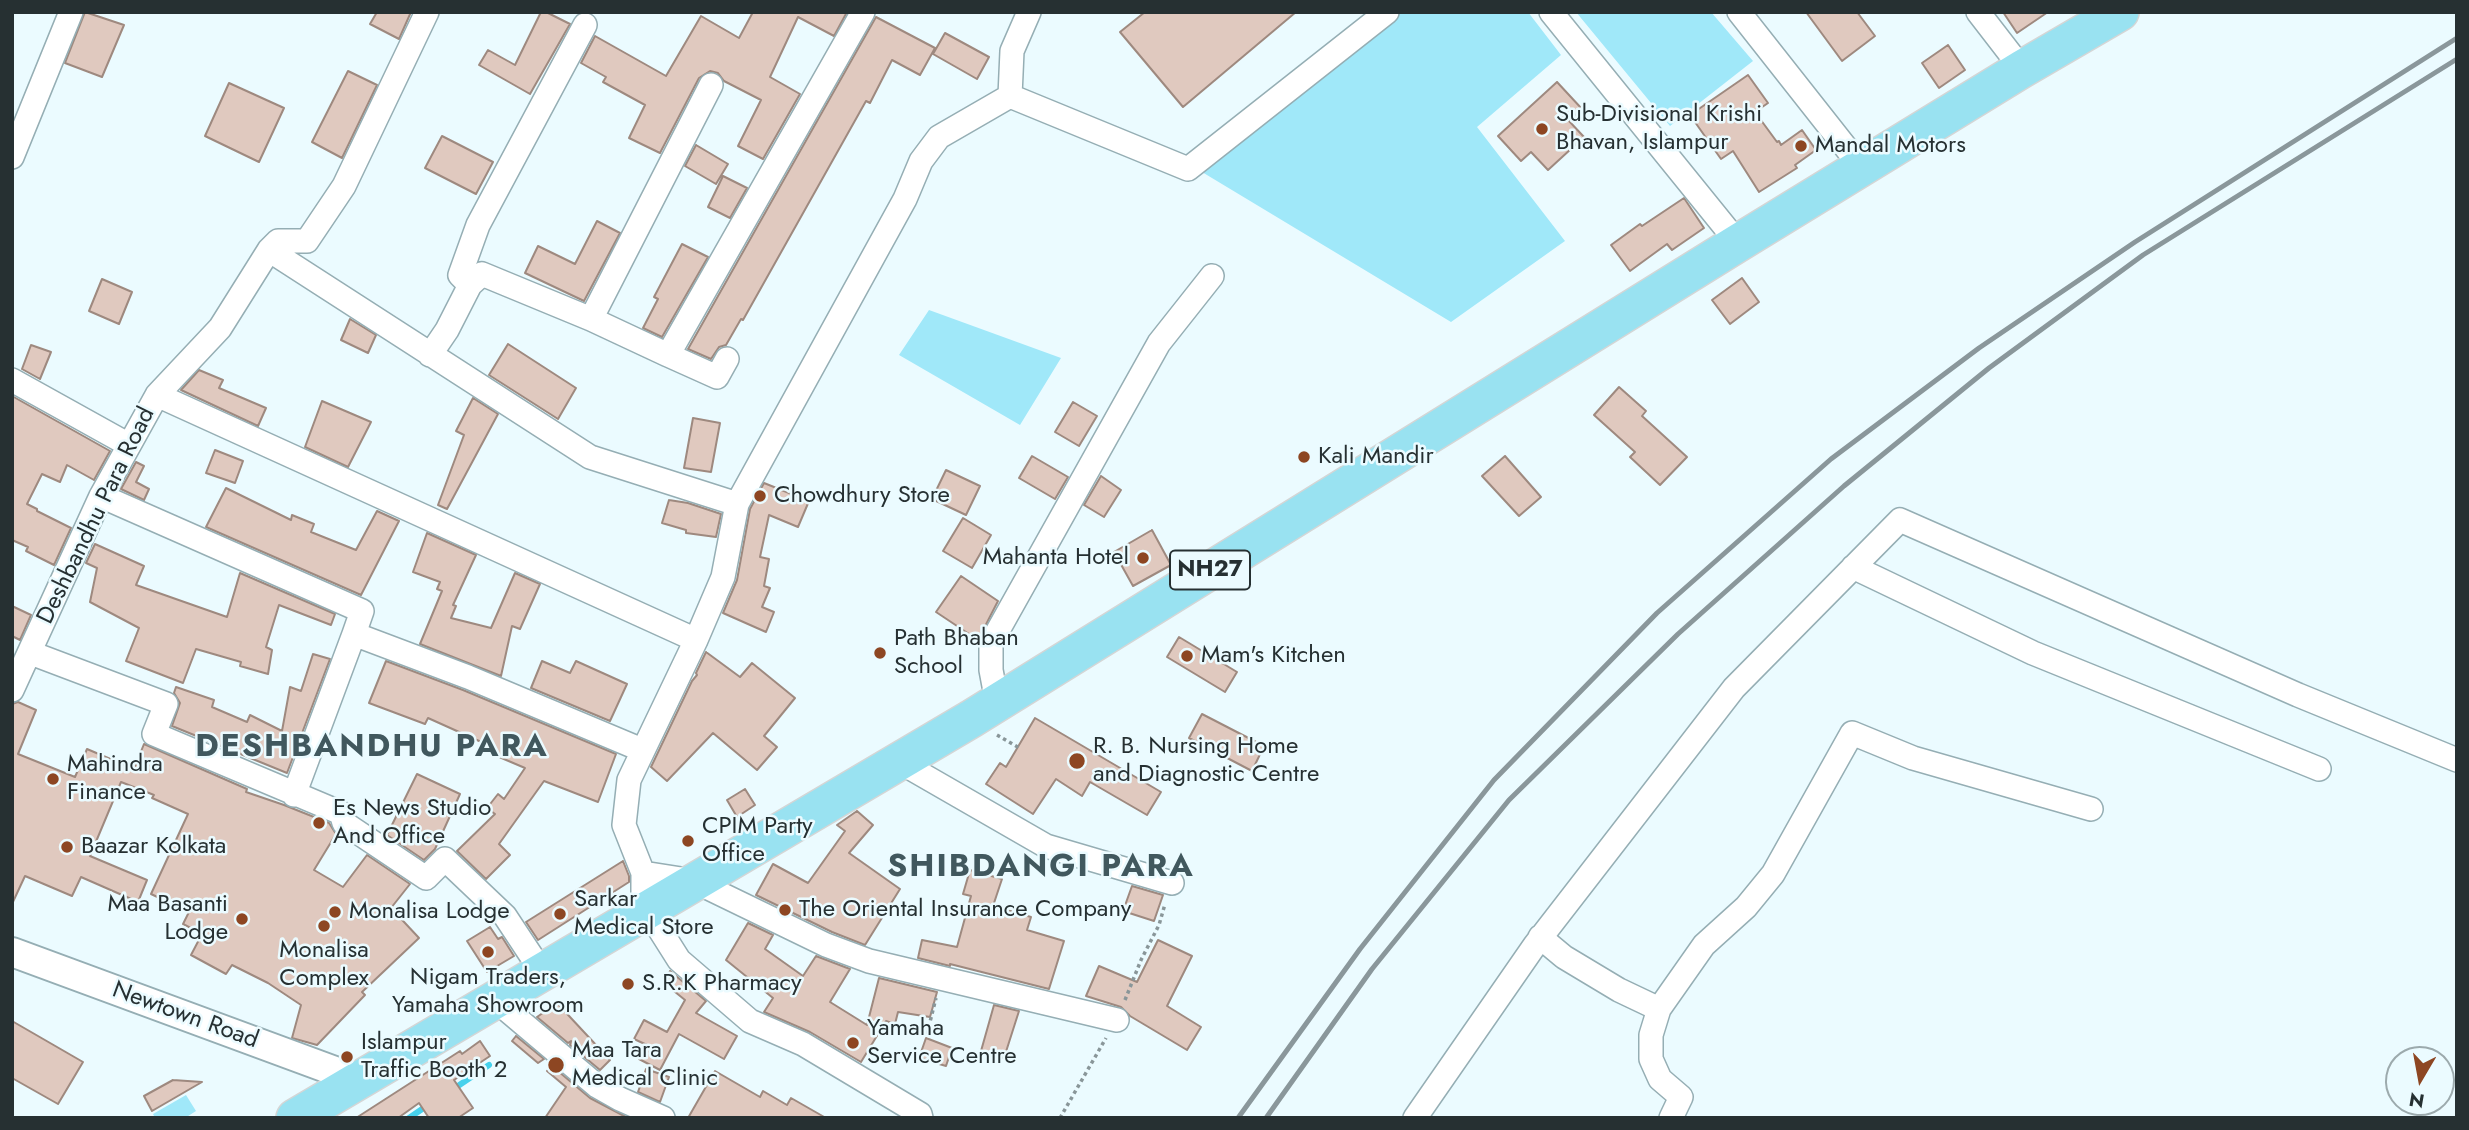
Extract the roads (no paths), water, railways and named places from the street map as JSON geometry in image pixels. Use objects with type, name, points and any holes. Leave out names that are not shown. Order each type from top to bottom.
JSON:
[{"type":"main road","name":"NH27","points":[[295,1118],[900,762],[1738,243],[2120,12]]},
{"type":"street","points":[[12,157],[71,12]]},
{"type":"street","points":[[427,12],[344,186],[307,241],[278,241],[269,250],[590,457],[737,504]]},
{"type":"street","points":[[668,355],[863,12]]},
{"type":"street","points":[[1010,96],[1012,51],[1028,12]]},
{"type":"street","points":[[1010,96],[1188,169],[1387,12]]},
{"type":"street","points":[[1551,12],[1738,243]]},
{"type":"street","points":[[1739,12],[1862,168]]},
{"type":"street","points":[[1978,12],[2022,69]]},
{"type":"street","points":[[470,285],[460,275],[478,225],[585,25]]},
{"type":"street","points":[[591,319],[711,85]]},
{"type":"street","points":[[921,1118],[920,1114],[803,1044],[750,1021],[679,960],[648,911],[643,894],[643,873],[624,825],[629,780],[723,577],[737,504],[905,199],[921,161],[939,137],[1010,96]]},
{"type":"street","name":"Deshbandhu Para Road","points":[[12,690],[101,496],[157,395],[220,328],[269,250]]},
{"type":"street","points":[[430,355],[447,330],[470,285],[482,274],[591,319],[716,377],[727,359]]},
{"type":"street","points":[[997,702],[991,670],[991,643],[1159,343],[1212,276]]},
{"type":"street","points":[[12,380],[128,445]]},
{"type":"street","points":[[157,395],[696,640]]},
{"type":"street","points":[[101,496],[362,611],[294,794]]},
{"type":"street","points":[[1415,1118],[1540,937],[1734,688],[1900,520],[2298,695],[2457,760]]},
{"type":"street","points":[[1853,567],[2033,653],[2319,769]]},
{"type":"street","points":[[354,634],[468,677],[642,750]]},
{"type":"street","points":[[31,653],[166,704],[154,734],[341,813],[344,823],[426,878],[445,859],[505,916],[542,972]]},
{"type":"street","points":[[1671,1118],[1681,1097],[1660,1079],[1651,1059],[1651,1035],[1659,1009],[1704,945],[1746,907],[1773,874],[1852,733],[1913,758],[2091,809]]},
{"type":"street","points":[[900,762],[1046,846],[1172,883]]},
{"type":"street","points":[[643,873],[694,881],[826,945],[869,961],[1117,1020]]},
{"type":"street","points":[[1540,937],[1564,957],[1619,990],[1659,1009]]},
{"type":"street","name":"Newtown Road","points":[[12,953],[359,1080]]},
{"type":"street","points":[[494,999],[597,1086],[663,1118]]},
{"type":"waterway","points":[[452,1090],[489,1065]]},
{"type":"waterway","points":[[409,1118],[428,1105]]},
{"type":"railway","points":[[1238,1118],[1360,949],[1494,780],[1657,613],[1831,459],[1979,348],[2135,242],[2457,38]]},
{"type":"railway","points":[[1266,1118],[1372,969],[1509,800],[1678,634],[1844,486],[1989,368],[2143,255],[2457,59]]},
{"type":"place","name":"Sub-Divisional Krishi Bhavan, Islampur","points":[[1542,129]]},
{"type":"place","name":"Mandal Motors","points":[[1801,146]]},
{"type":"place","name":"Kali Mandir","points":[[1304,457]]},
{"type":"place","name":"Chowdhury Store","points":[[760,496]]},
{"type":"place","name":"Mahanta Hotel","points":[[1143,558]]},
{"type":"place","name":"Path Bhaban School","points":[[880,653]]},
{"type":"place","name":"Mam's Kitchen","points":[[1187,656]]},
{"type":"place","name":"R. B. Nursing Home and Diagnostic Centre","points":[[1077,761]]},
{"type":"place","name":"Mahindra Finance","points":[[53,779]]},
{"type":"place","name":"Es News Studio And Office","points":[[319,823]]},
{"type":"place","name":"CPIM Party Office","points":[[688,841]]},
{"type":"place","name":"Baazar Kolkata","points":[[67,847]]},
{"type":"place","name":"The Oriental Insurance Company","points":[[785,910]]},
{"type":"place","name":"Monalisa Lodge","points":[[335,912]]},
{"type":"place","name":"Sarkar Medical Store","points":[[560,914]]},
{"type":"place","name":"Maa Basanti Lodge","points":[[242,919]]},
{"type":"place","name":"Monalisa Complex","points":[[324,926]]},
{"type":"place","name":"Nigam Traders, Yamaha Showroom","points":[[488,952]]},
{"type":"place","name":"S.R.K Pharmacy","points":[[628,984]]},
{"type":"place","name":"Yamaha Service Centre","points":[[853,1043]]},
{"type":"place","name":"Islampur Traffic Booth 2","points":[[347,1057]]},
{"type":"place","name":"Maa Tara Medical Clinic","points":[[556,1065]]},
{"type":"district","name":"DESHBANDHU PARA","points":[[372,748]]},
{"type":"district","name":"SHIBDANGI PARA","points":[[1041,868]]}]
